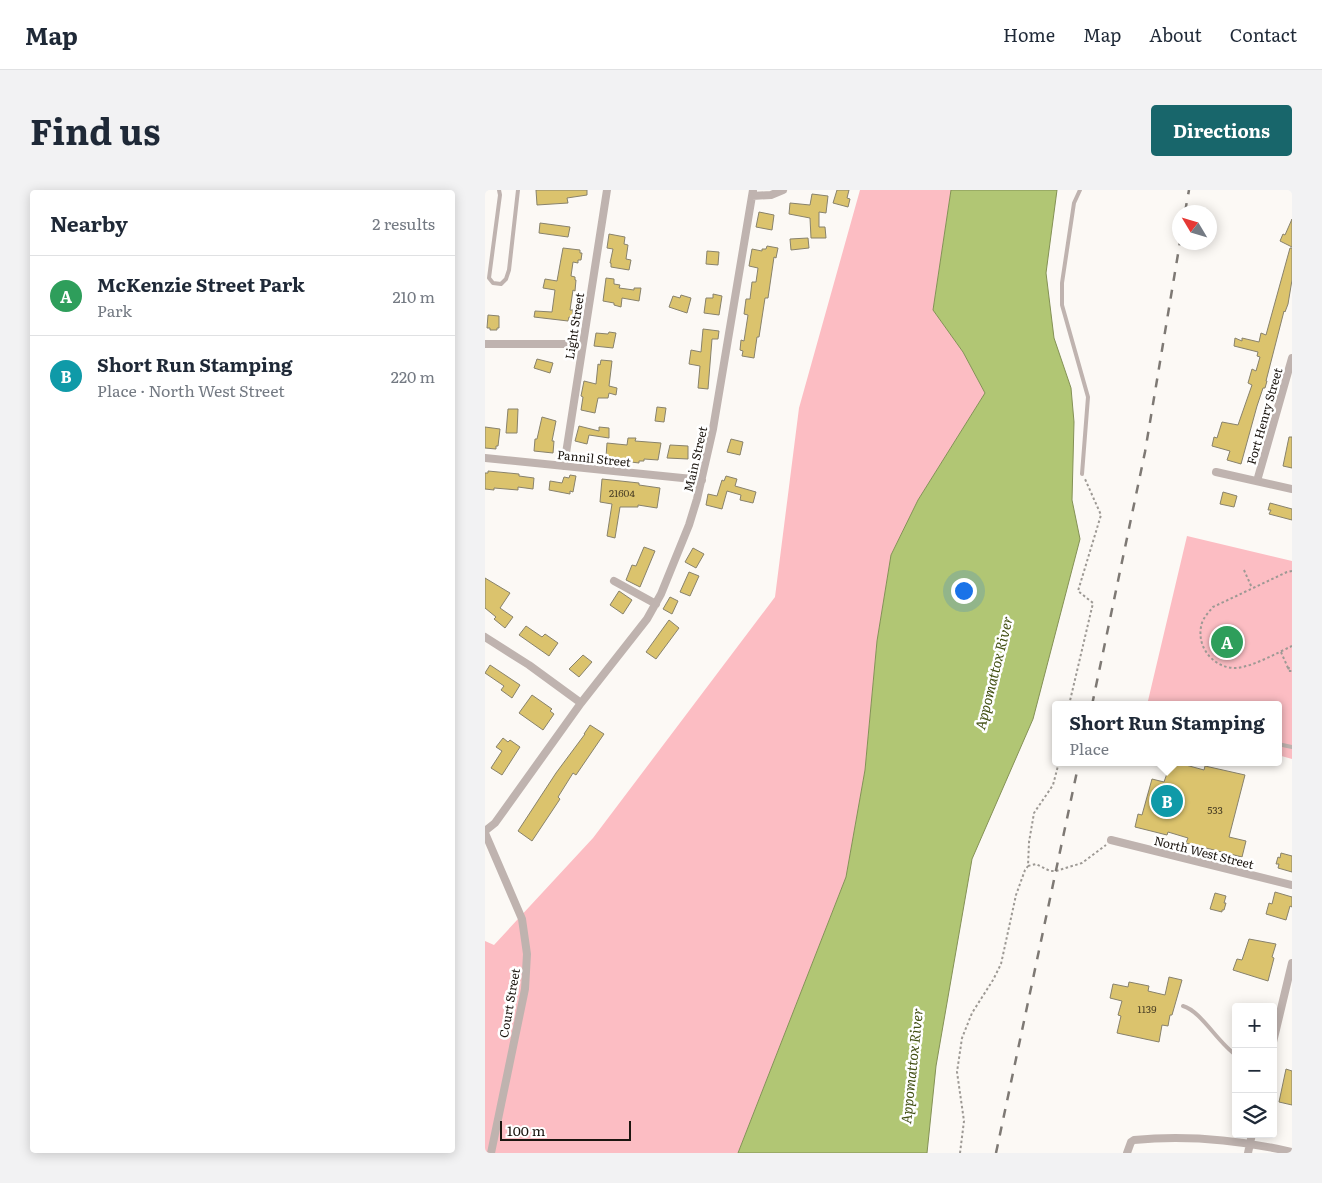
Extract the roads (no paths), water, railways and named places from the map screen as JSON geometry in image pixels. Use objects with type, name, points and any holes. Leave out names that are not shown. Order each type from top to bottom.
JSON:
[{"type":"street","name":"Light Street","points":[[564,466],[607,190]]},
{"type":"street","points":[[752,193],[771,195],[783,190]]},
{"type":"street","name":"Main Street","points":[[485,832],[495,823],[581,703],[611,663],[635,636],[656,604],[689,525],[702,480],[726,357],[752,193]]},
{"type":"street","points":[[485,344],[583,344]]},
{"type":"street","name":"Fort Henry Street","points":[[1257,481],[1292,358]]},
{"type":"street","name":"Pannil Street","points":[[485,458],[702,480]]},
{"type":"street","points":[[1216,472],[1292,489]]},
{"type":"street","points":[[614,581],[656,604]]},
{"type":"street","points":[[485,637],[529,665],[581,703]]},
{"type":"street","name":"Court Street","points":[[485,832],[522,919],[527,954],[525,989],[491,1153]]},
{"type":"street","name":"North West Street","points":[[1111,840],[1292,885]]},
{"type":"street","points":[[1277,1025],[1292,962]]},
{"type":"street","points":[[1128,1152],[1133,1140],[1153,1138],[1189,1138],[1249,1144],[1292,1152]]},
{"type":"street","points":[[1247,1153],[1251,1138]]},
{"type":"lane","points":[[499,190],[500,195],[489,278],[493,284],[501,284],[506,279],[509,270],[518,190]]},
{"type":"lane","points":[[1080,190],[1074,203],[1062,283],[1062,306],[1088,397],[1082,474]]},
{"type":"lane","points":[[1183,1006],[1195,1011],[1223,1045],[1232,1052]]},
{"type":"water","name":"Appomattox River","points":[[951,190],[1057,190],[1046,273],[1054,338],[1071,388],[1074,422],[1072,500],[1080,539],[1033,719],[972,859],[936,1066],[927,1153],[738,1153],[846,877],[865,770],[877,641],[891,555],[918,500],[985,393],[963,352],[933,310]]},
{"type":"railway","points":[[1186,205],[1189,190]]},
{"type":"railway","points":[[1093,701],[1145,452],[1179,250]]},
{"type":"railway","points":[[996,1153],[1078,766]]},
{"type":"place","name":"McKenzie Street Park","points":[[1227,642]]},
{"type":"place","name":"Short Run Stamping","points":[[1167,801]]}]
